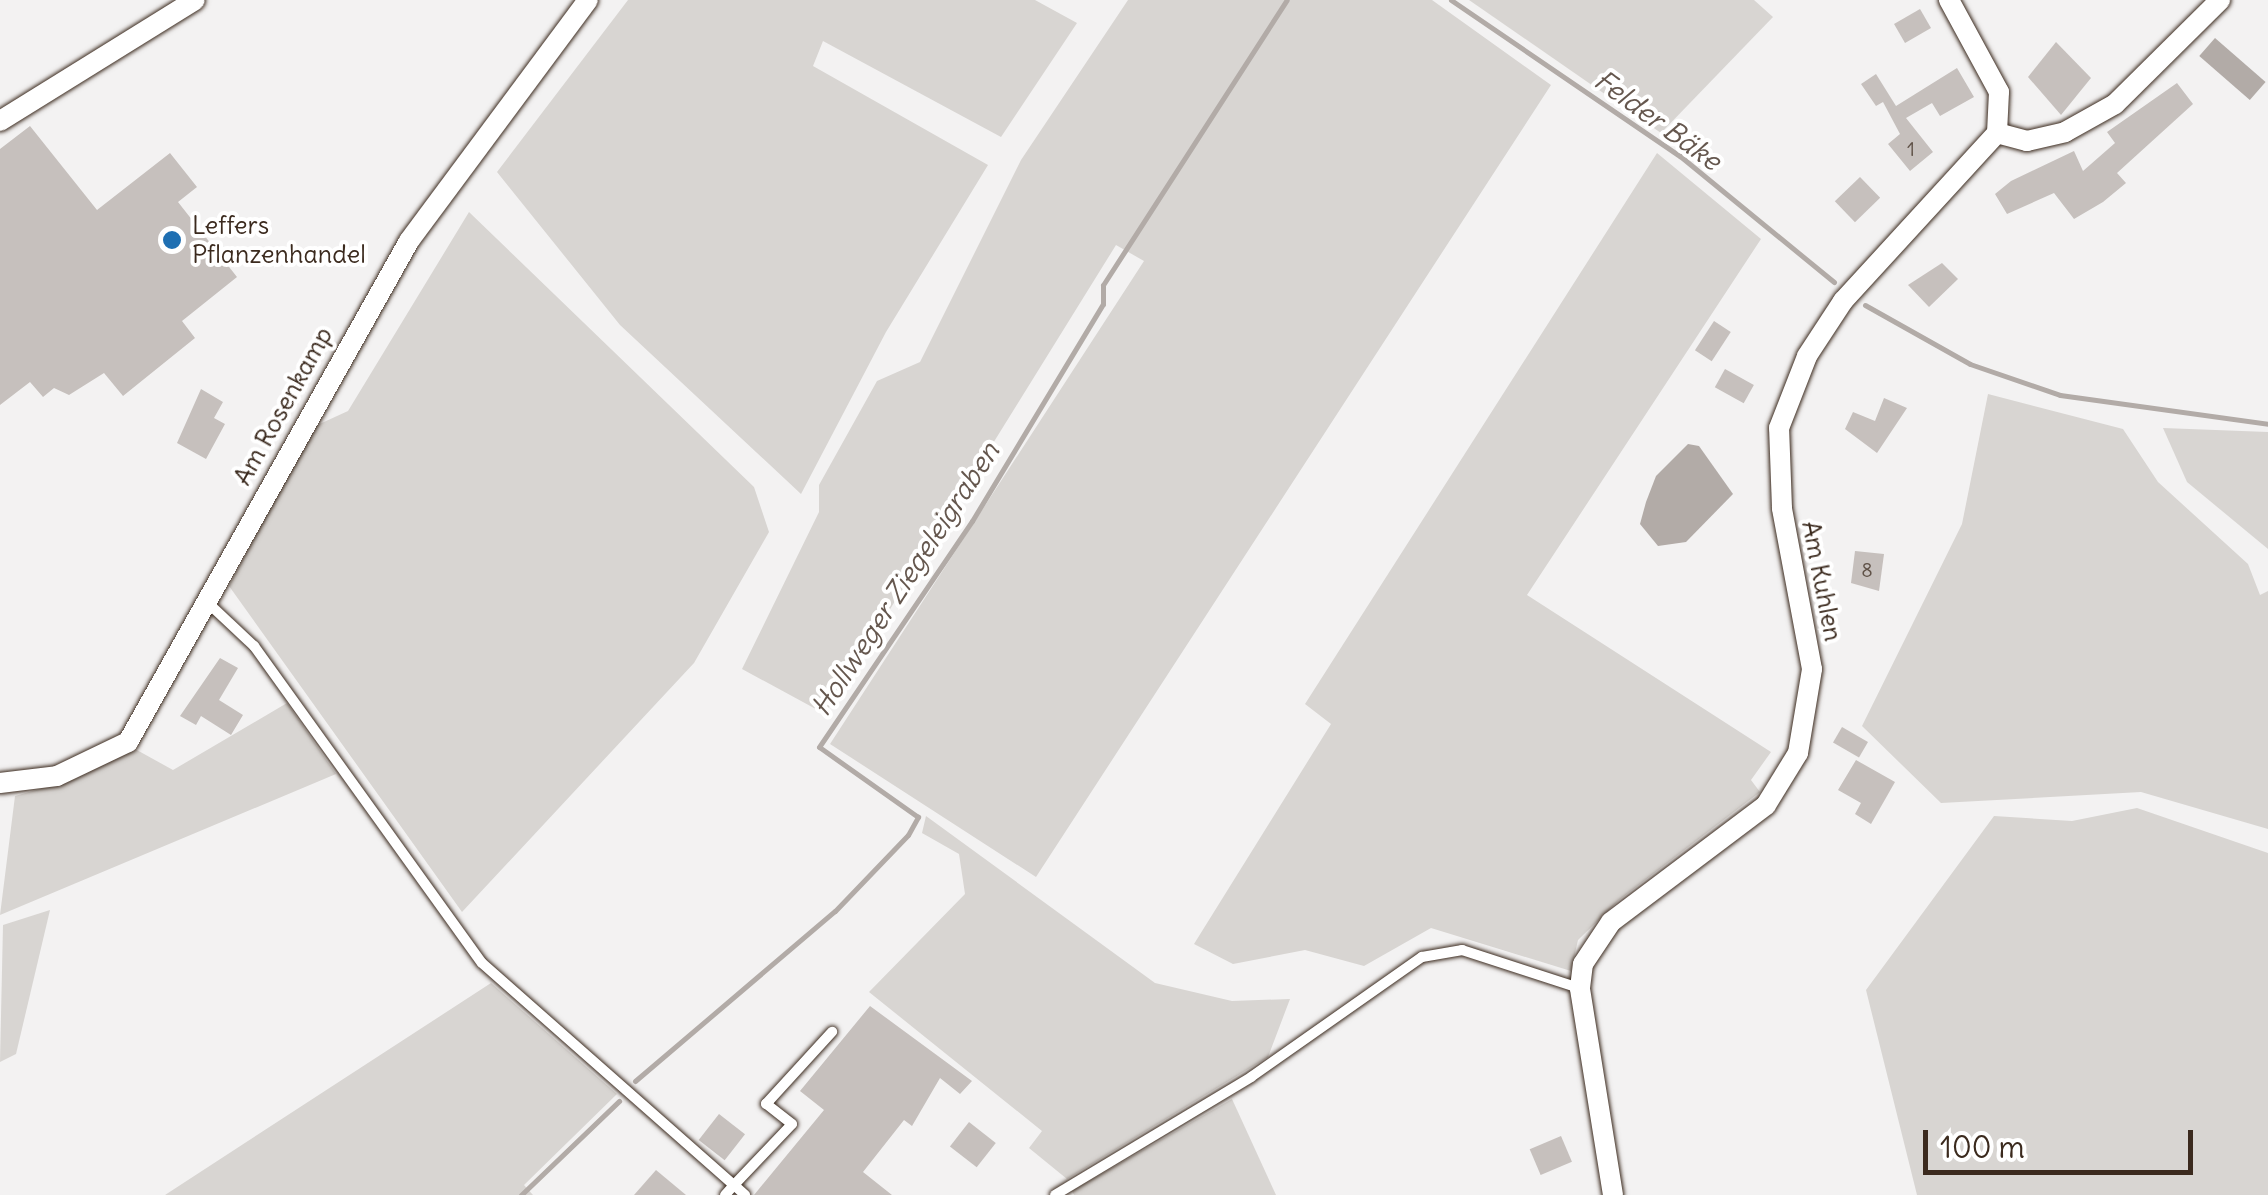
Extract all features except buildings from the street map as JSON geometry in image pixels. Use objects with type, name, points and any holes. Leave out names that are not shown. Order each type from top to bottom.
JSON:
[{"type":"street","points":[[0,121],[195,0]]},
{"type":"street","name":"Am Rosenkamp","points":[[0,783],[57,776],[128,742],[204,600],[409,241],[588,0]]},
{"type":"street","points":[[1948,0],[1999,92],[1997,133],[2027,141],[2065,132],[2114,104],[2220,0]]},
{"type":"street","name":"Am Kuhlen","points":[[1613,1195],[1580,988],[1583,964],[1611,922],[1746,823],[1783,786],[1806,726],[1812,669],[1782,508],[1778,428],[1786,404],[1843,301],[1997,133]]},
{"type":"lane","points":[[204,600],[254,646],[482,963],[746,1195]]},
{"type":"lane","points":[[1055,1195],[1251,1076],[1422,957],[1462,950],[1580,988]]},
{"type":"lane","points":[[725,1195],[792,1124],[766,1104],[832,1032]]},
{"type":"shaded area","points":[[628,0],[1035,0],[1077,23],[1001,137],[823,41],[813,66],[988,165],[886,332],[801,494],[620,325],[497,172]]},
{"type":"shaded area","points":[[1128,0],[1432,0],[1551,85],[1036,877],[830,744],[1144,261],[1116,245],[825,714],[742,669],[819,512],[819,485],[877,381],[920,362],[1021,160]]},
{"type":"shaded area","points":[[1469,0],[1754,0],[1773,17],[1661,133]]},
{"type":"shaded area","points":[[2215,38],[2266,82],[2250,100],[2199,56]]},
{"type":"shaded area","points":[[1657,153],[1761,239],[1527,595],[1771,752],[1751,780],[1760,792],[1619,900],[1578,940],[1571,971],[1431,928],[1364,966],[1305,950],[1233,964],[1194,944],[1331,724],[1305,704]]},
{"type":"shaded area","points":[[469,212],[754,487],[769,532],[694,663],[462,912],[229,586],[313,427],[348,411]]},
{"type":"shaded area","points":[[1988,394],[2123,429],[2158,482],[2248,564],[2260,595],[2268,591],[2268,829],[2141,792],[1941,803],[1862,726],[1962,524]]},
{"type":"shaded area","points":[[2163,428],[2268,432],[2268,549],[2187,482]]},
{"type":"shaded area","points":[[1688,444],[1699,446],[1733,494],[1686,542],[1658,546],[1640,524],[1646,502],[1656,476]]},
{"type":"shaded area","points":[[287,703],[336,774],[0,915],[15,796],[75,779],[135,749],[173,770]]},
{"type":"shaded area","points":[[2137,808],[2268,853],[2268,1195],[1917,1195],[1866,990],[1994,816],[2072,821]]},
{"type":"shaded area","points":[[926,816],[1155,983],[1232,1001],[1290,999],[1268,1057],[1067,1179],[1029,1148],[1042,1131],[869,992],[965,894],[959,854],[922,833]]},
{"type":"shaded area","points":[[50,910],[16,1054],[0,1062],[3,925]]},
{"type":"shaded area","points":[[491,983],[617,1094],[524,1185],[533,1195],[165,1195]]},
{"type":"shaded area","points":[[1232,1099],[1276,1195],[1074,1195],[1072,1191]]},
{"type":"waterway","name":"Hollweger Ziegeleigraben","points":[[635,1081],[835,911],[908,835],[918,817],[819,747],[972,521],[1103,304],[1103,285],[1287,0]]},
{"type":"waterway","name":"Felder Bäke","points":[[1451,0],[1680,156],[1834,282]]},
{"type":"waterway","name":"Felder Bäke","points":[[1865,305],[1970,364],[2060,395],[2268,424]]},
{"type":"waterway","name":"Hollweger Ziegeleigraben","points":[[521,1195],[619,1101]]},
{"type":"place","name":"Leffers Pflanzenhandel","points":[[172,240]]}]
